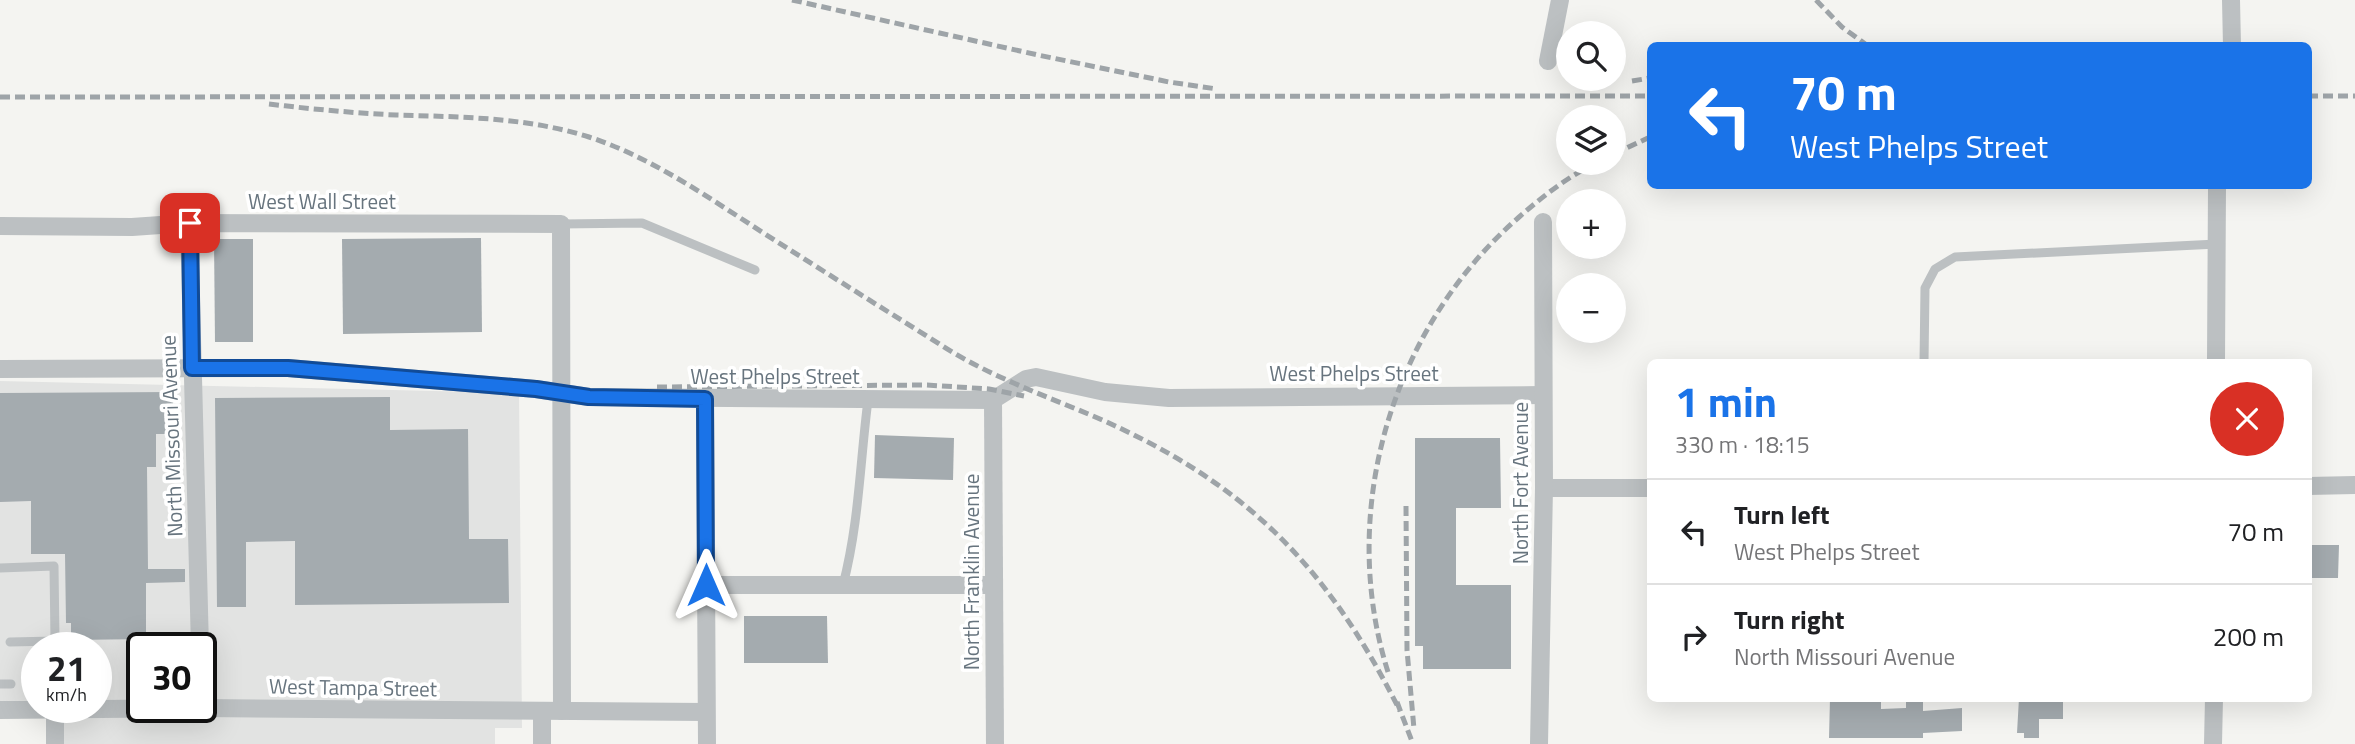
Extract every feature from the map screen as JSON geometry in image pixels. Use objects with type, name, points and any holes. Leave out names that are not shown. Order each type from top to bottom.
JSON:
[{"type":"street","points":[[1548,61],[1560,0]]},
{"type":"street","points":[[2231,0],[2232,42]]},
{"type":"street","points":[[2216,359],[2217,189]]},
{"type":"street","name":"North Fort Avenue","points":[[1539,744],[1544,488],[1543,222]]},
{"type":"street","name":"West Wall Street","points":[[0,226],[132,227],[190,223],[561,224]]},
{"type":"street","name":"North Missouri Avenue","points":[[190,223],[200,632]]},
{"type":"street","points":[[561,224],[559,392],[562,711]]},
{"type":"street","name":"West Phelps Street","points":[[0,369],[299,369],[589,397],[705,399],[993,400],[1026,379],[1036,377],[1105,392],[1169,398],[1542,395]]},
{"type":"street","points":[[705,399],[707,744]]},
{"type":"street","name":"North Franklin Avenue","points":[[993,400],[995,744]]},
{"type":"street","points":[[2312,486],[2355,485]]},
{"type":"street","points":[[1544,488],[1647,488]]},
{"type":"street","points":[[706,585],[994,585]]},
{"type":"street","points":[[2213,744],[2214,702]]},
{"type":"street","name":"West Tampa Street","points":[[217,708],[706,712]]},
{"type":"street","name":"West Tampa Street","points":[[0,710],[21,710]]},
{"type":"street","points":[[542,711],[542,744]]},
{"type":"street","points":[[55,723],[55,744]]},
{"type":"lane","points":[[561,224],[642,223],[755,270]]},
{"type":"lane","points":[[1924,359],[1925,288],[1935,269],[1955,257],[2217,244]]},
{"type":"lane","points":[[843,585],[858,509],[868,400]]},
{"type":"lane","points":[[0,568],[54,566],[55,641],[10,642]]},
{"type":"lane","points":[[0,684],[11,684]]},
{"type":"shaded area","points":[[0,381],[519,393],[522,728],[495,728],[495,744],[63,744],[62,723],[112,723],[112,632],[21,632],[21,700],[0,701]]},
{"type":"building","points":[[481,238],[482,332],[343,334],[342,239]]},
{"type":"building","points":[[214,239],[253,239],[253,342],[215,342]]},
{"type":"building","points":[[173,392],[173,434],[156,434],[156,467],[147,467],[148,569],[185,569],[185,582],[146,583],[146,632],[126,632],[126,639],[112,639],[112,632],[71,632],[71,623],[66,623],[65,554],[31,554],[31,501],[0,502],[0,393]]},
{"type":"building","points":[[390,397],[390,430],[468,429],[469,539],[508,539],[509,603],[295,605],[295,541],[246,542],[246,607],[217,607],[215,398]]},
{"type":"building","points":[[875,435],[954,438],[953,480],[874,478]]},
{"type":"building","points":[[1415,438],[1500,438],[1501,508],[1456,508],[1456,585],[1511,585],[1511,669],[1423,669],[1423,646],[1415,646]]},
{"type":"building","points":[[2312,545],[2339,545],[2338,578],[2312,578]]},
{"type":"building","points":[[744,616],[827,616],[828,663],[744,663]]},
{"type":"building","points":[[1830,702],[1881,702],[1881,709],[1906,708],[1906,702],[1923,702],[1923,711],[1962,708],[1962,731],[1923,733],[1923,738],[1829,738]]},
{"type":"building","points":[[2019,702],[2063,702],[2063,719],[2039,719],[2039,738],[2024,738],[2024,733],[2017,733]]},
{"type":"railway","points":[[792,0],[1038,55],[1217,89]]},
{"type":"railway","points":[[1816,0],[1842,27],[1863,42]]},
{"type":"railway","points":[[1632,81],[1647,78]]},
{"type":"railway","points":[[0,97],[1647,96]]},
{"type":"railway","points":[[2312,96],[2355,96]]},
{"type":"railway","points":[[269,104],[364,113],[493,119],[541,125],[589,137],[658,167],[959,356],[1147,441],[1237,499],[1276,533],[1311,571],[1342,612],[1372,659],[1400,711]]},
{"type":"railway","points":[[1626,148],[1647,138]]},
{"type":"railway","points":[[1388,672],[1374,611],[1369,549],[1373,487],[1387,426],[1408,368],[1437,313],[1474,262],[1518,218],[1575,175]]},
{"type":"railway","points":[[657,387],[927,385],[989,389],[1024,396]]},
{"type":"railway","points":[[1406,506],[1407,650],[1414,729]]},
{"type":"railway","points":[[1397,702],[1413,744]]},
{"type":"route","points":[[190,223],[192,368],[288,368],[536,389],[589,397],[705,399],[706,585]]}]
